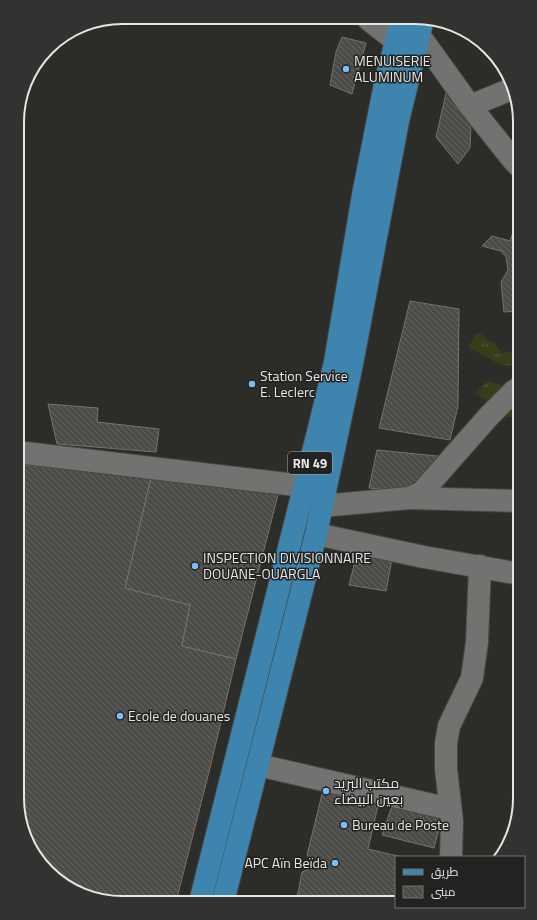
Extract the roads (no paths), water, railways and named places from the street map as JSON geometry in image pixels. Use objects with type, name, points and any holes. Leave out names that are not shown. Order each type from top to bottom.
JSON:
[{"type":"main road","name":"RN 49","points":[[225,896],[322,506],[343,363],[363,195],[386,79],[401,24]]},
{"type":"main road","name":"RN 49","points":[[202,896],[320,424],[343,363],[421,27]]},
{"type":"street","points":[[375,24],[396,41]]},
{"type":"street","points":[[421,27],[470,106],[513,158]]},
{"type":"street","points":[[470,106],[508,90]]},
{"type":"street","points":[[409,498],[421,493],[433,482],[489,416],[513,392]]},
{"type":"street","points":[[24,453],[304,486]]},
{"type":"street","points":[[322,506],[409,498],[513,501]]},
{"type":"street","points":[[316,534],[424,557],[513,573]]},
{"type":"street","points":[[451,856],[452,842],[446,769],[446,743],[449,726],[472,678],[477,642],[480,566]]},
{"type":"street","points":[[258,765],[450,809]]},
{"type":"place","name":"MENUISERIE ALUMINUM","points":[[346,69]]},
{"type":"place","name":"Station Service E. Leclerc","points":[[252,384]]},
{"type":"place","name":"INSPECTION DIVISIONNAIRE DOUANE-OUARGLA","points":[[195,566]]},
{"type":"place","name":"Ecole de douanes","points":[[120,716]]},
{"type":"place","name":"مكتب البريد بعين البيضاء","points":[[326,791]]},
{"type":"place","name":"Bureau de Poste","points":[[344,825]]},
{"type":"place","name":"APC Aïn Beïda","points":[[335,863]]}]
